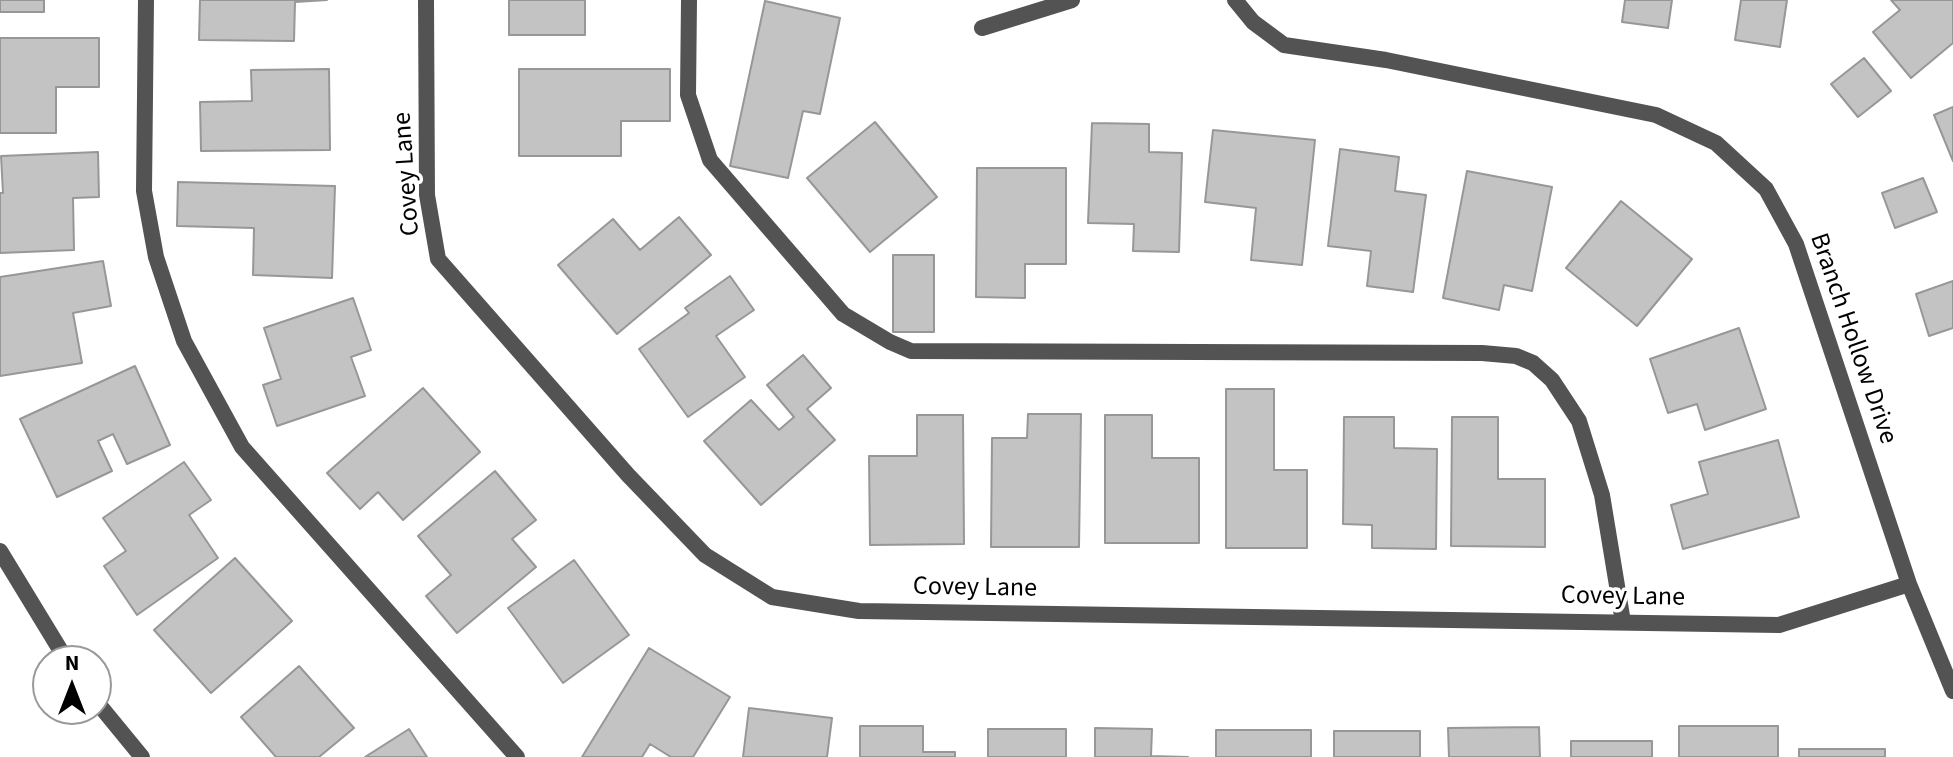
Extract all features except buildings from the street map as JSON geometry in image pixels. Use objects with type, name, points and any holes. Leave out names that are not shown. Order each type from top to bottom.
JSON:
[{"type":"street","points":[[146,0],[144,191],[156,257],[184,341],[242,447],[517,757]]},
{"type":"street","name":"Covey Lane","points":[[426,0],[427,195],[438,259],[628,475],[705,555],[772,597],[859,611],[1779,625],[1909,584]]},
{"type":"street","points":[[689,0],[688,95],[710,160],[843,314],[911,351],[1482,353],[1516,356],[1533,363],[1552,380],[1579,421],[1602,495],[1623,622]]},
{"type":"street","points":[[982,28],[1072,0]]},
{"type":"street","name":"Branch Hollow Drive","points":[[1235,0],[1253,22],[1284,45],[1386,60],[1656,115],[1716,143],[1766,189],[1796,244],[1909,584],[1953,691]]},
{"type":"street","points":[[0,551],[57,645]]},
{"type":"street","points":[[112,720],[142,757]]}]
